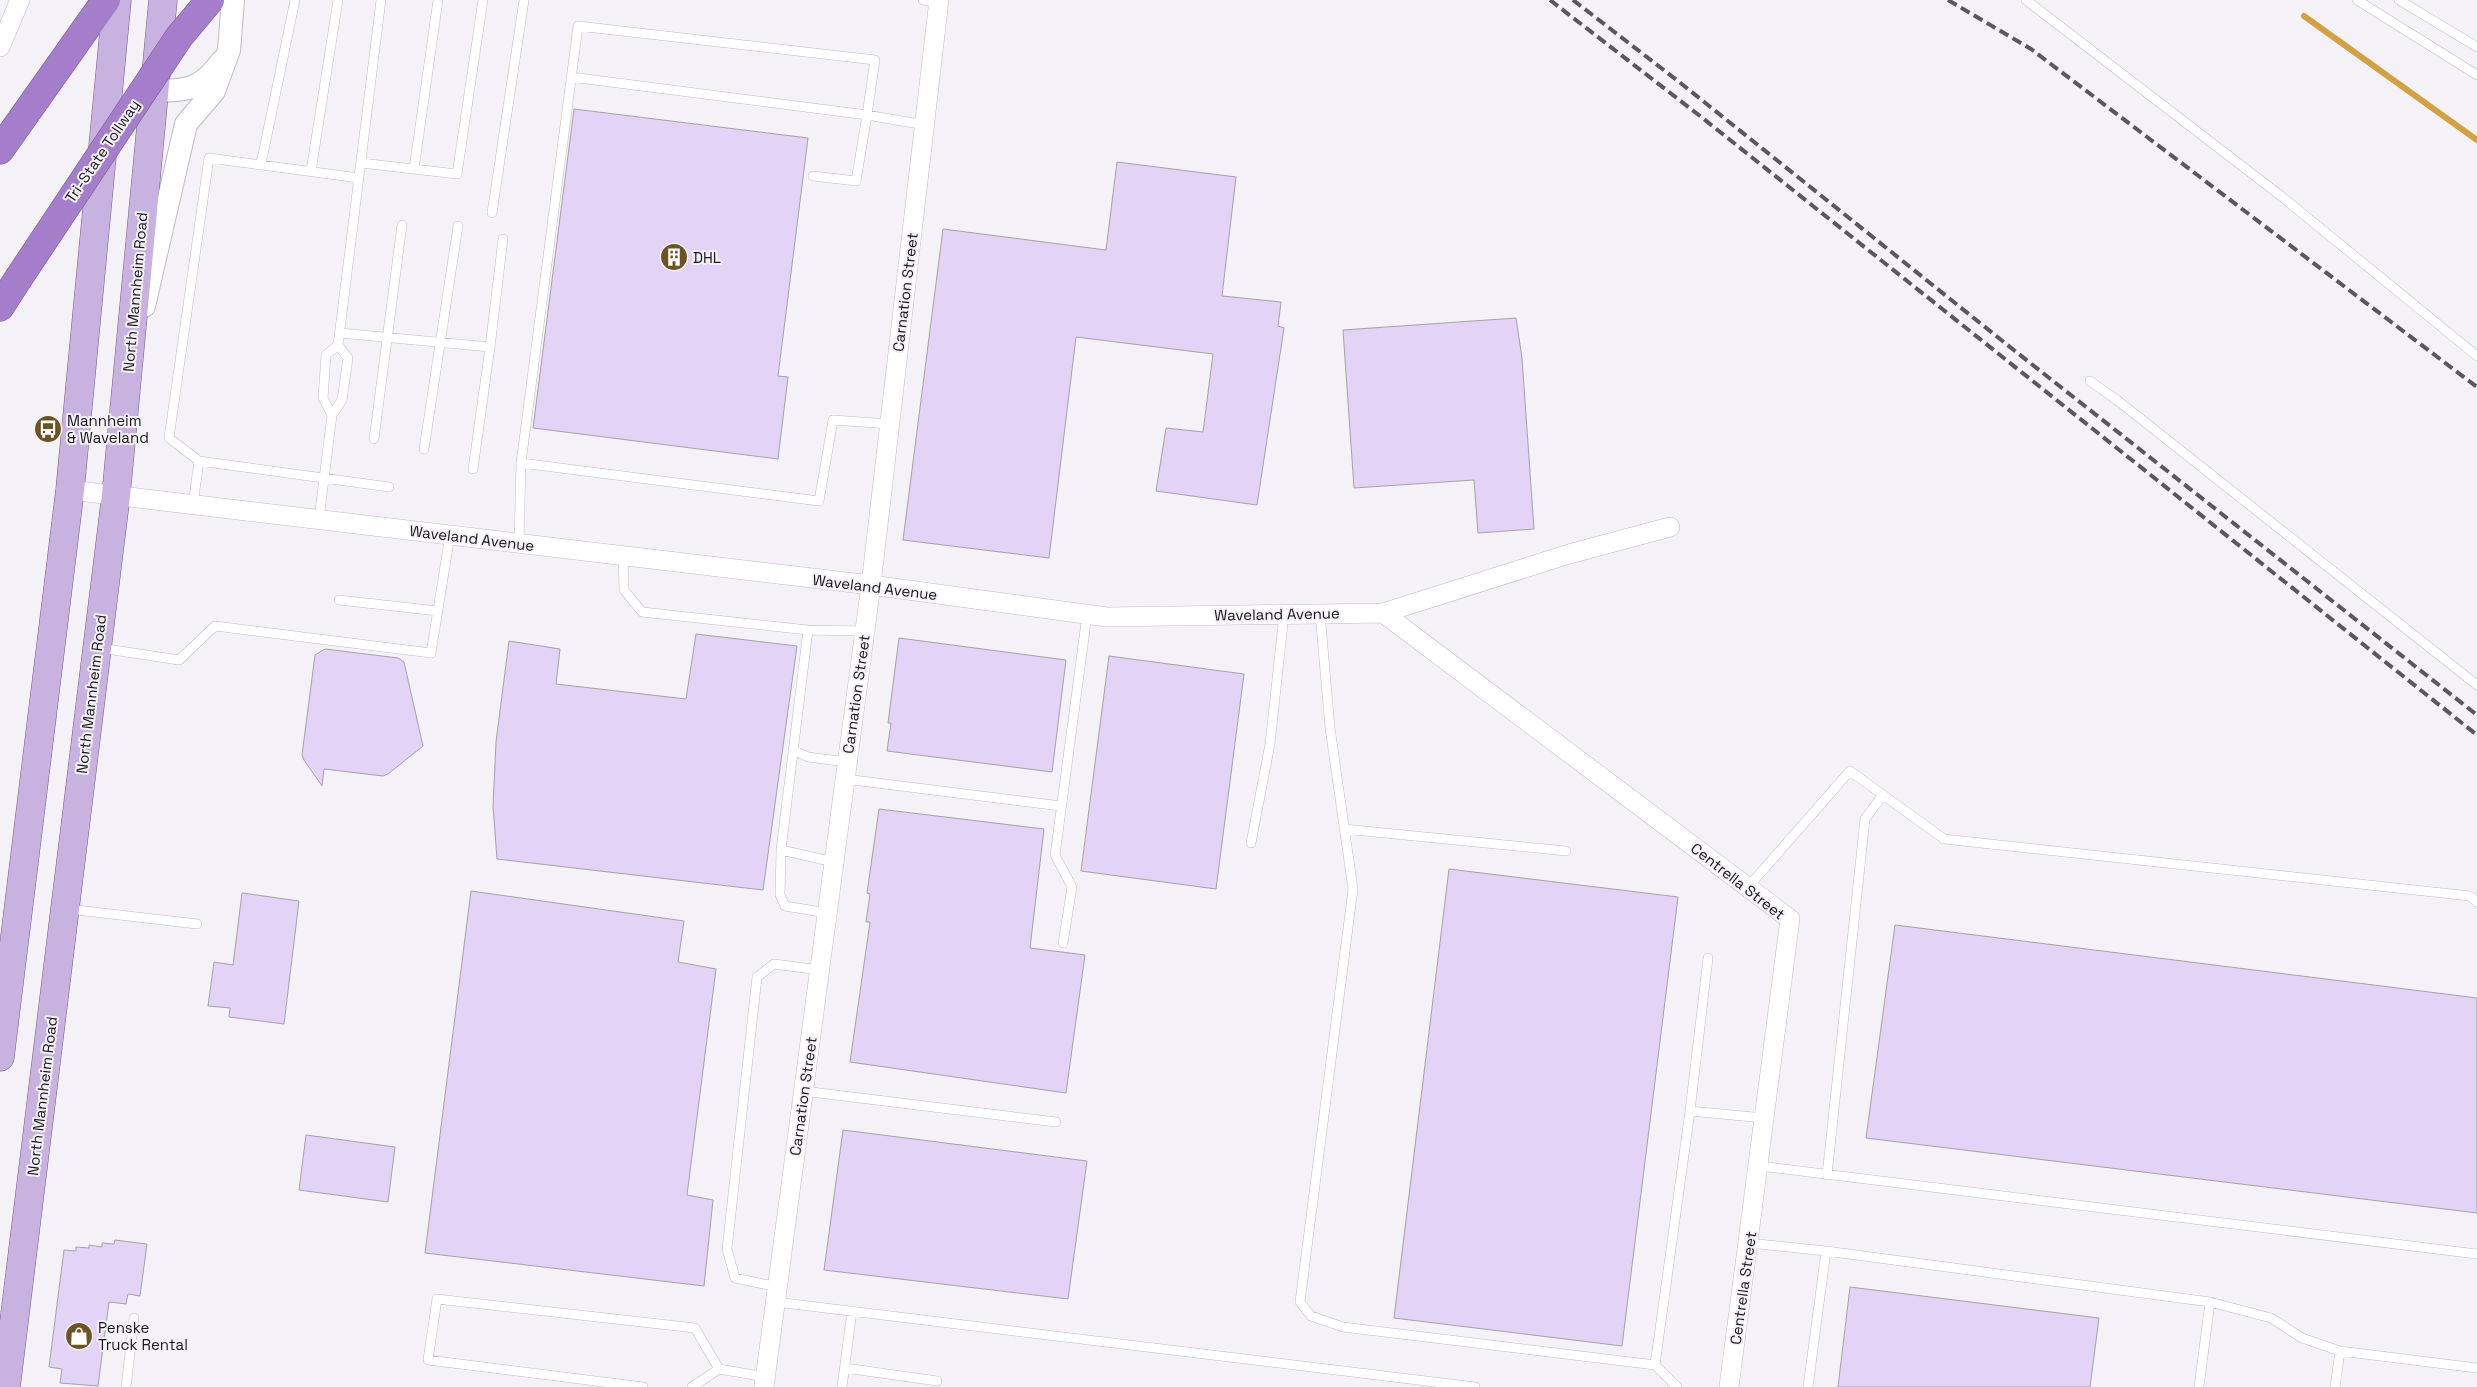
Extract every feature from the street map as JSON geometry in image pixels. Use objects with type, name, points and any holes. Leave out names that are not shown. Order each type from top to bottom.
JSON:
[{"type":"highway","points":[[0,150],[106,0]]},
{"type":"highway","name":"Tri-State Tollway","points":[[0,307],[179,37],[210,0]]},
{"type":"main road","points":[[0,1057],[70,490],[117,0]]},
{"type":"main road","name":"North Mannheim Road","points":[[6,1387],[116,495],[163,0]]},
{"type":"street","points":[[0,47],[20,0]]},
{"type":"street","points":[[127,378],[186,124],[214,92],[229,50],[233,0]]},
{"type":"street","name":"Carnation Street","points":[[765,1382],[865,631],[925,125],[934,1]]},
{"type":"street","points":[[154,90],[175,91],[194,88],[213,73],[229,50]]},
{"type":"street","name":"Waveland Avenue","points":[[70,490],[870,585],[1107,617],[1383,613],[1569,554],[1670,527]]},
{"type":"street","name":"Centrella Street","points":[[1383,613],[1790,918],[1729,1387]]},
{"type":"lane","points":[[261,164],[295,0]]},
{"type":"lane","points":[[311,171],[338,0]]},
{"type":"lane","points":[[332,415],[323,398],[326,355],[338,345],[340,333],[381,0]]},
{"type":"lane","points":[[414,169],[438,0]]},
{"type":"lane","points":[[361,163],[457,174],[483,0]]},
{"type":"lane","points":[[492,213],[524,0]]},
{"type":"lane","points":[[2026,0],[2288,202],[2477,356]]},
{"type":"lane","points":[[2357,0],[2477,75]]},
{"type":"lane","points":[[2398,0],[2477,47]]},
{"type":"lane","points":[[519,544],[521,463],[578,26],[875,60],[856,181],[813,176]]},
{"type":"lane","points":[[571,77],[867,115],[925,125]]},
{"type":"lane","points":[[359,178],[209,158],[169,438],[199,460],[389,487]]},
{"type":"lane","points":[[374,439],[402,226]]},
{"type":"lane","points":[[424,449],[458,226]]},
{"type":"lane","points":[[473,469],[503,239]]},
{"type":"lane","points":[[340,333],[490,347]]},
{"type":"lane","points":[[319,520],[332,415],[342,400],[348,358],[338,345]]},
{"type":"lane","points":[[2090,381],[2117,400],[2477,686]]},
{"type":"lane","points":[[521,463],[819,501],[833,420],[890,424]]},
{"type":"lane","points":[[193,504],[199,460]]},
{"type":"lane","points":[[97,647],[179,660],[215,626],[431,653],[450,535]]},
{"type":"lane","points":[[624,556],[624,590],[642,612],[808,630],[865,631]]},
{"type":"lane","points":[[340,600],[438,611]]},
{"type":"lane","points":[[1251,843],[1270,744],[1284,614]]},
{"type":"lane","points":[[1320,614],[1330,728],[1353,889],[1300,1302],[1311,1316],[1343,1327],[1655,1365],[1677,1387]]},
{"type":"lane","points":[[1063,943],[1072,887],[1055,855],[1087,615]]},
{"type":"lane","points":[[808,630],[781,850],[780,895],[785,906],[827,913]]},
{"type":"lane","points":[[793,750],[846,771],[1061,806]]},
{"type":"lane","points":[[1748,887],[1850,771],[1944,839],[2470,896],[2477,902]]},
{"type":"lane","points":[[1827,1175],[1865,819],[1883,795]]},
{"type":"lane","points":[[1344,829],[1566,851]]},
{"type":"lane","points":[[781,850],[834,862]]},
{"type":"lane","points":[[65,908],[197,924]]},
{"type":"lane","points":[[1655,1365],[1690,1111],[1708,958]]},
{"type":"lane","points":[[820,970],[774,964],[757,977],[727,1249],[735,1278],[777,1295],[852,1311],[1475,1387]]},
{"type":"lane","points":[[804,1091],[1056,1122]]},
{"type":"lane","points":[[1690,1111],[1765,1118]]},
{"type":"lane","points":[[1759,1166],[2477,1254]]},
{"type":"lane","points":[[1749,1244],[1826,1251],[2210,1302],[2271,1318],[2302,1338],[2340,1351],[2477,1368]]},
{"type":"lane","points":[[1808,1387],[1826,1251]]},
{"type":"lane","points":[[643,1387],[428,1360],[437,1299],[695,1328],[719,1369],[765,1382]]},
{"type":"lane","points":[[2199,1387],[2210,1302]]},
{"type":"lane","points":[[842,1387],[852,1311]]},
{"type":"lane","points":[[126,1387],[134,1318]]},
{"type":"lane","points":[[2335,1387],[2340,1351]]},
{"type":"lane","points":[[845,1368],[937,1381]]},
{"type":"lane","points":[[692,1387],[719,1369]]},
{"type":"building","name":"DHL","points":[[574,109],[808,138],[778,376],[788,377],[778,459],[533,428]]},
{"type":"building","points":[[1117,162],[1236,177],[1222,296],[1281,302],[1278,326],[1284,328],[1257,505],[1156,491],[1166,428],[1203,432],[1213,354],[1076,337],[1049,558],[903,540],[943,229],[1106,250]]},
{"type":"building","points":[[1516,318],[1522,358],[1534,529],[1478,533],[1474,480],[1354,488],[1343,330]]},
{"type":"building","points":[[696,634],[797,646],[763,890],[497,859],[493,806],[496,742],[509,641],[560,649],[556,684],[686,699]]},
{"type":"building","points":[[899,638],[1066,660],[1052,772],[887,751],[891,723],[888,723]]},
{"type":"building","points":[[325,649],[398,658],[404,662],[423,746],[388,774],[383,776],[324,769],[322,786],[304,760],[302,755],[315,655]]},
{"type":"building","points":[[1109,656],[1244,674],[1216,889],[1081,871]]},
{"type":"building","points":[[879,809],[1044,829],[1030,948],[1085,955],[1066,1093],[850,1062],[870,922],[866,922],[870,894],[867,893]]},
{"type":"building","points":[[1449,869],[1678,897],[1622,1346],[1394,1318]]},
{"type":"building","points":[[471,891],[684,921],[678,962],[716,969],[687,1195],[713,1200],[704,1286],[425,1253]]},
{"type":"building","points":[[242,893],[299,901],[284,1024],[229,1017],[230,1008],[208,1006],[214,962],[233,965]]},
{"type":"building","points":[[1895,925],[2477,998],[2477,1213],[1866,1138]]},
{"type":"building","points":[[843,1130],[1087,1161],[1068,1299],[824,1270]]},
{"type":"building","points":[[306,1135],[395,1147],[388,1202],[299,1190]]},
{"type":"building","name":"Penske Truck Rental","points":[[115,1240],[147,1244],[140,1296],[128,1294],[126,1304],[109,1302],[98,1386],[60,1383],[62,1369],[49,1367],[64,1250],[76,1251],[76,1247],[89,1248],[89,1245],[102,1247],[102,1243],[114,1244]]},
{"type":"building","points":[[1850,1287],[2099,1318],[2090,1387],[1838,1387]]},
{"type":"waterway","points":[[2304,16],[2477,140]]},
{"type":"railway","points":[[1550,0],[1700,116],[2477,735]]},
{"type":"railway","points":[[1573,0],[1678,81],[2015,351],[2477,715]]},
{"type":"railway","points":[[1948,0],[2031,49],[2477,387]]},
{"type":"place","name":"DHL","points":[[674,257]]},
{"type":"place","name":"Mannheim & Waveland","points":[[48,429]]},
{"type":"place","name":"Penske Truck Rental","points":[[79,1336]]}]
